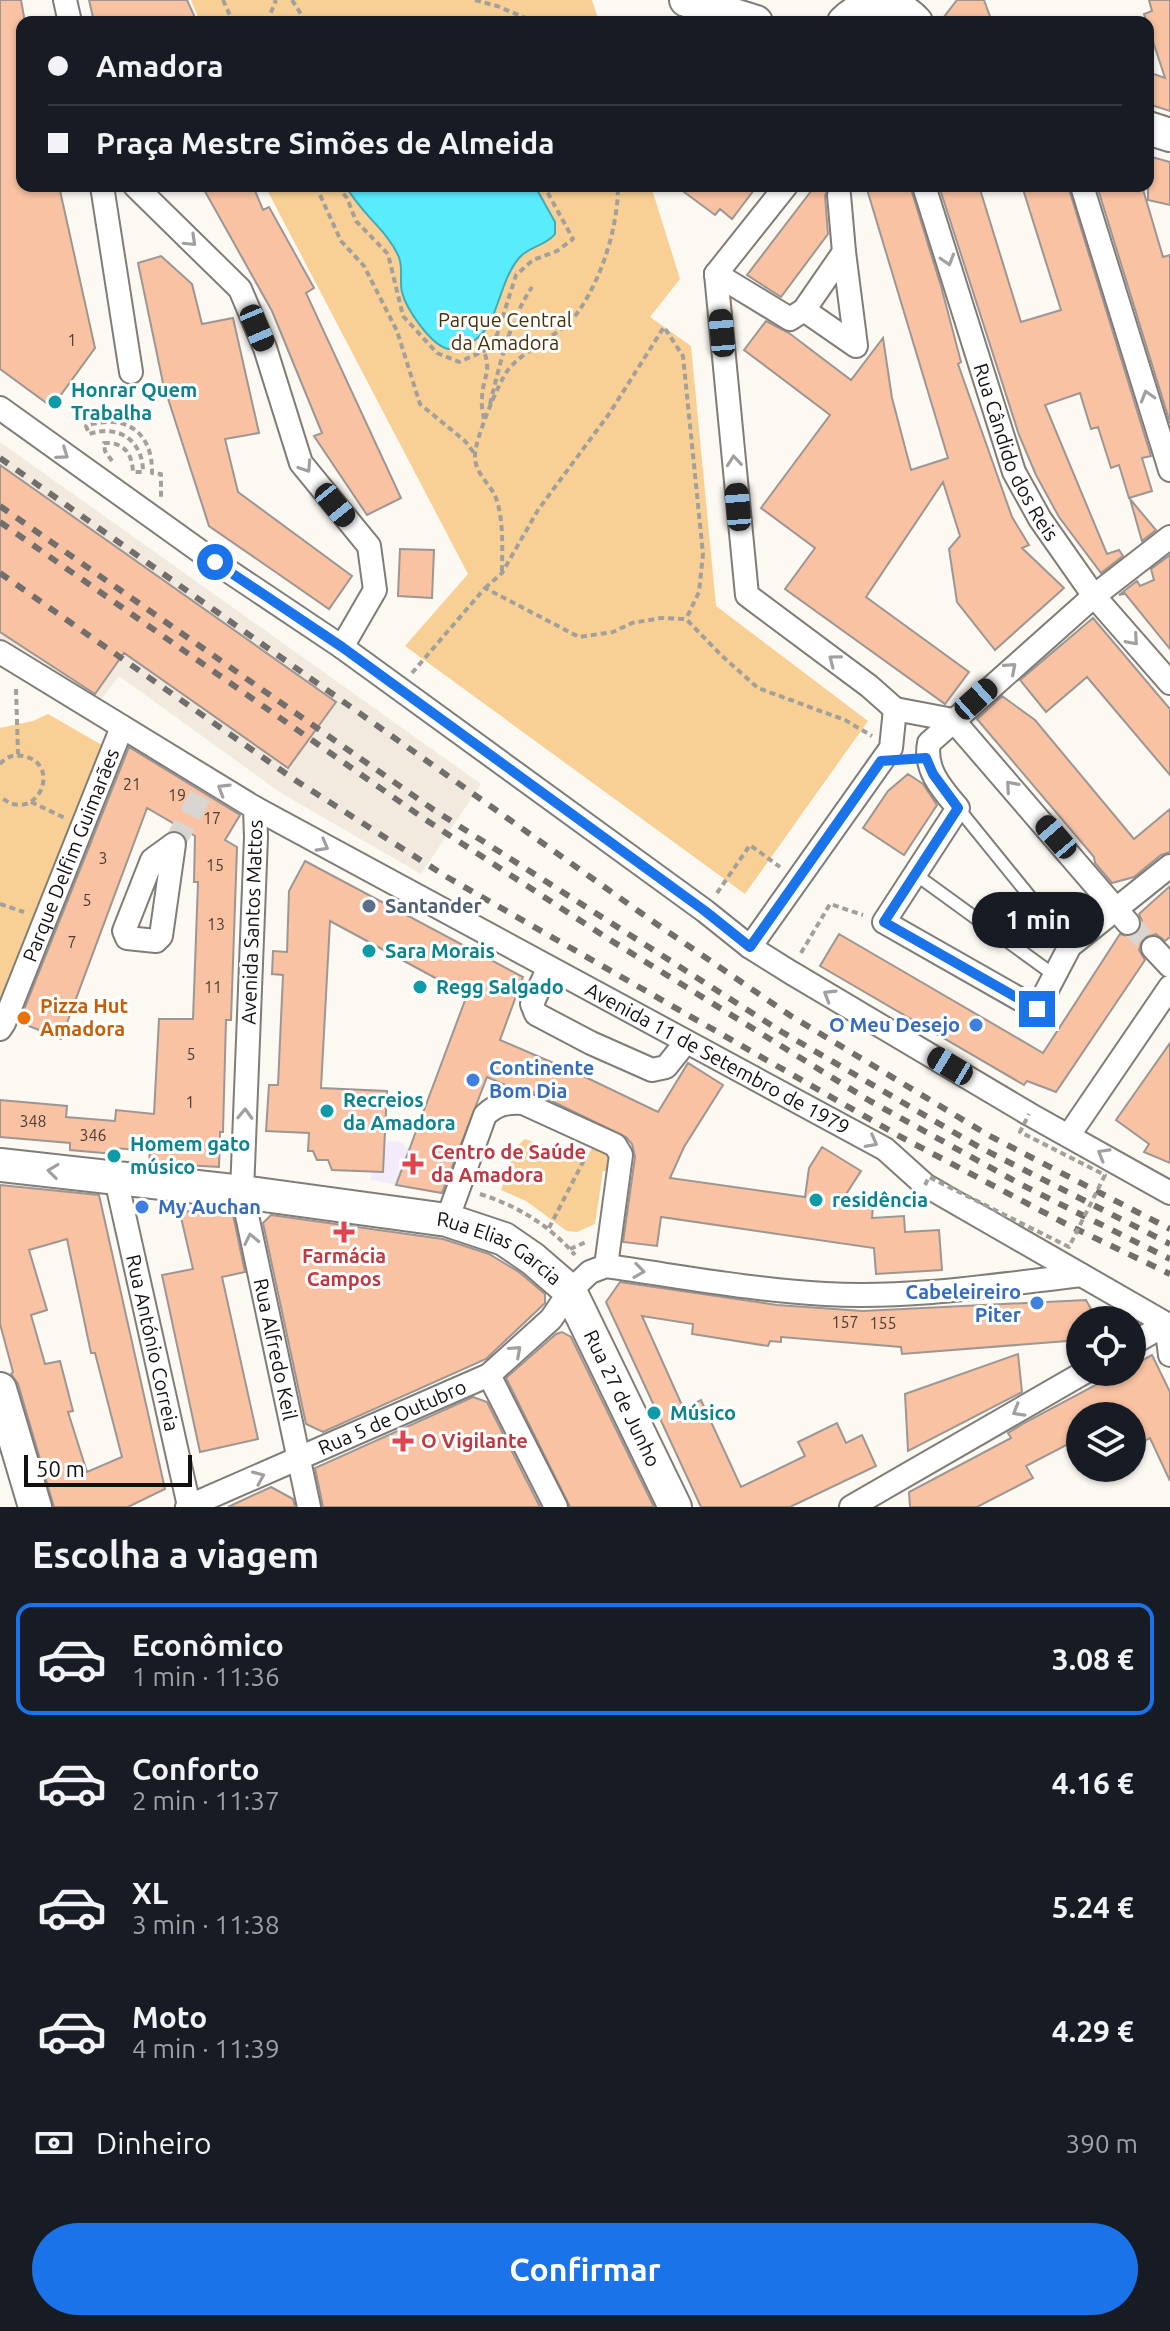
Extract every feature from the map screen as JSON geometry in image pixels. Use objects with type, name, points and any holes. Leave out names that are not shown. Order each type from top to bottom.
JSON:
[{"type":"street","points":[[686,0],[737,16]]},
{"type":"street","points":[[858,9],[890,5],[917,13]]},
{"type":"street","points":[[103,192],[131,372]]},
{"type":"street","points":[[141,192],[240,289],[265,348],[301,463],[369,546],[375,590],[342,647]]},
{"type":"street","points":[[781,192],[716,274],[747,595],[895,709],[953,720],[1123,915]]},
{"type":"street","name":"Rua Cândido dos Reis","points":[[926,192],[1014,472],[1040,519],[1094,596],[1170,683]]},
{"type":"street","points":[[1084,192],[1170,470]]},
{"type":"street","points":[[804,310],[856,346],[839,195]]},
{"type":"street","points":[[716,274],[790,319],[804,310],[844,252]]},
{"type":"street","points":[[0,408],[215,562],[342,647],[750,947],[1029,1114],[1170,1193]]},
{"type":"street","points":[[1170,537],[1094,596],[929,743],[926,758],[933,774],[958,808],[884,922],[1037,1009],[1070,946],[1123,915],[1170,866]]},
{"type":"street","name":"Avenida Santos Mattos","points":[[0,652],[255,808],[242,1192]]},
{"type":"street","points":[[750,947],[886,755],[895,709]]},
{"type":"street","name":"Parque Delfim Guimarães","points":[[0,1029],[122,727]]},
{"type":"street","points":[[886,755],[926,758]]},
{"type":"street","name":"Avenida 11 de Setembro de 1979","points":[[255,808],[885,1149],[925,1185],[1168,1325]]},
{"type":"street","points":[[1153,948],[1170,966]]},
{"type":"street","points":[[548,969],[532,1004],[536,1014],[652,1070],[666,1067],[686,1042]]},
{"type":"street","points":[[1069,1135],[1170,987]]},
{"type":"street","points":[[447,1220],[485,1115],[495,1106],[508,1102],[523,1103],[615,1145],[621,1155],[606,1266],[827,1294],[950,1290],[1081,1275]]},
{"type":"street","name":"Rua Elias Garcia","points":[[0,1165],[242,1192],[447,1220],[504,1239],[570,1291],[590,1272],[606,1266]]},
{"type":"street","name":"Rua António Correia","points":[[116,1179],[188,1506]]},
{"type":"street","name":"Rua Alfredo Keil","points":[[242,1192],[309,1507]]},
{"type":"street","name":"Rua 5 de Outubro","points":[[188,1506],[489,1375],[551,1319],[570,1291]]},
{"type":"street","name":"Rua 27 de Junho","points":[[570,1291],[675,1507]]},
{"type":"street","points":[[1146,1337],[1168,1325],[1170,1355]]},
{"type":"street","points":[[489,1375],[556,1507]]},
{"type":"street","points":[[866,1504],[1066,1383]]},
{"type":"street","points":[[0,1389],[35,1507]]},
{"type":"lane","points":[[958,808],[1070,946]]},
{"type":"lane","points":[[915,874],[1054,975]]},
{"type":"path","points":[[475,0],[521,16]]},
{"type":"path","points":[[319,192],[341,241],[364,266],[397,331],[420,404],[465,441],[475,454],[478,470],[495,498],[502,537],[502,573]]},
{"type":"path","points":[[342,192],[356,221],[388,254],[403,316],[437,353],[459,362],[484,351],[497,335],[516,275],[533,260],[557,251],[573,239],[547,192]]},
{"type":"path","points":[[487,414],[508,370],[577,314],[597,277],[615,220],[617,192]]},
{"type":"path","points":[[475,454],[498,364],[521,304],[532,287]]},
{"type":"path","points":[[399,689],[485,588],[502,573],[538,510],[609,414],[664,327],[683,356],[703,554],[699,592],[686,619]]},
{"type":"path","points":[[484,351],[489,364],[481,400],[485,422]]},
{"type":"path","points":[[111,463],[113,459],[105,451],[104,443],[113,442],[125,448],[131,458],[133,472],[143,472],[142,455],[130,439],[111,430],[89,434],[86,426],[112,421],[125,424],[137,432],[149,449],[152,473],[161,474],[161,498]]},
{"type":"path","points":[[485,588],[579,637],[613,632],[632,623],[661,618],[686,619],[758,688],[845,720],[886,755]]},
{"type":"path","points":[[16,687],[18,754]]},
{"type":"path","points":[[0,764],[18,754],[31,758],[41,767],[44,780],[41,793],[31,802],[12,804],[0,796]]},
{"type":"path","points":[[31,802],[81,826]]},
{"type":"path","points":[[705,911],[750,845],[798,880]]},
{"type":"path","points":[[0,904],[44,918]]},
{"type":"path","points":[[790,972],[830,904],[884,922]]},
{"type":"path","points":[[925,1185],[929,1177],[1069,1247],[1105,1175],[1020,1132],[1029,1114]]},
{"type":"path","points":[[549,1228],[596,1137]]},
{"type":"shaded area","points":[[0,442],[481,784],[421,874],[281,793],[119,676],[96,706],[0,639]]},
{"type":"shaded area","name":"Centro de Saúde da Amadora","points":[[416,1129],[461,1145],[443,1193],[371,1180],[374,1143],[404,1143],[404,1147],[413,1149],[416,1141],[412,1139]]},
{"type":"green space","points":[[191,0],[592,0],[597,16],[198,16]]},
{"type":"green space","name":"Parque Central da Amadora","points":[[268,192],[653,192],[680,279],[650,317],[691,346],[716,606],[868,721],[745,894],[405,646],[468,574]]},
{"type":"green space","points":[[48,714],[107,748],[0,1020],[0,728],[33,721]]},
{"type":"green space","points":[[525,1139],[586,1160],[595,1142],[613,1151],[611,1171],[603,1171],[595,1224],[577,1232],[567,1231],[526,1201],[501,1190],[516,1147]]},
{"type":"water","points":[[350,192],[538,192],[555,222],[555,234],[519,258],[510,271],[494,314],[478,338],[448,349],[434,341],[414,316],[402,292],[398,255]]},
{"type":"building","points":[[0,0],[21,0],[24,16],[16,16],[16,192],[60,192],[95,348],[52,407],[0,369]]},
{"type":"building","points":[[89,0],[187,0],[194,16],[93,16]]},
{"type":"building","points":[[957,0],[984,0],[990,16],[945,16]]},
{"type":"building","points":[[1149,0],[1170,0],[1170,111],[1154,106],[1154,74],[1165,78],[1154,44],[1154,16],[1144,14],[1152,11]]},
{"type":"building","points":[[1154,158],[1170,162],[1170,205],[1148,200],[1148,192],[1154,192]]},
{"type":"building","points":[[205,192],[256,192],[263,210],[269,207],[314,288],[306,293],[401,498],[367,515],[314,436],[322,433],[272,311]]},
{"type":"building","points":[[684,192],[752,192],[732,219],[720,209],[715,215]]},
{"type":"building","points":[[810,192],[827,192],[828,234],[781,297],[747,275]]},
{"type":"building","points":[[868,192],[912,192],[941,286],[961,362],[958,364],[1012,517],[1029,545],[1022,548],[1064,588],[995,650],[957,602],[949,549],[960,536],[943,482],[866,597],[969,672],[945,704],[785,589],[815,548],[761,508],[830,415],[744,350],[766,321],[789,333],[851,380],[883,338],[892,398],[911,470],[948,458]]},
{"type":"building","points":[[941,192],[981,192],[1021,322],[1061,310],[1024,192],[1070,192],[1151,456],[1142,458],[1152,491],[1129,498],[1119,465],[1111,468],[1098,427],[1091,429],[1080,393],[1045,405],[1107,554],[1119,550],[1123,556],[1101,573],[1059,517],[1019,435]]},
{"type":"building","points":[[1099,192],[1144,192],[1163,257],[1170,255],[1170,423]]},
{"type":"building","points":[[161,256],[192,284],[202,324],[233,318],[259,433],[225,439],[238,492],[352,576],[329,609],[209,526],[163,383],[138,263]]},
{"type":"building","points":[[0,465],[336,702],[288,768],[124,653],[95,694],[0,632]]},
{"type":"building","points":[[1130,499],[1156,530],[1142,541]]},
{"type":"building","points":[[400,549],[434,550],[432,598],[398,596]]},
{"type":"building","points":[[1170,555],[1170,649],[1123,592],[1137,581],[1140,586],[1154,580],[1151,569]]},
{"type":"building","points":[[1093,618],[1170,709],[1170,775],[1087,677],[1046,712],[1020,680]]},
{"type":"building","points":[[1002,696],[1035,720],[1134,839],[1170,809],[1170,852],[1161,855],[1134,877],[1112,883],[1095,863],[1094,857],[977,719]]},
{"type":"building","points":[[129,747],[240,815],[225,840],[237,847],[231,1020],[226,1020],[219,1167],[149,1163],[150,1151],[114,1148],[114,1154],[70,1150],[70,1143],[0,1137],[0,1100],[67,1106],[66,1117],[115,1121],[116,1110],[154,1114],[159,1019],[193,1019],[198,882],[194,882],[195,836],[147,808],[61,1039],[19,1022]]},
{"type":"building","points":[[908,774],[923,784],[937,805],[904,855],[863,828],[888,791]]},
{"type":"building","points":[[305,861],[523,977],[500,1040],[658,1112],[688,1063],[723,1085],[684,1147],[670,1178],[805,1197],[809,1168],[822,1147],[861,1171],[841,1202],[873,1206],[872,1218],[904,1216],[905,1232],[939,1230],[942,1270],[876,1274],[874,1248],[661,1217],[657,1246],[623,1242],[635,1157],[632,1144],[626,1137],[529,1090],[515,1089],[487,1077],[442,1193],[396,1185],[467,995],[330,921],[321,1088],[387,1091],[383,1172],[332,1170],[328,1160],[317,1160],[313,1151],[308,1151],[309,1133],[266,1131],[269,1085],[278,1085],[283,975],[272,974],[273,951],[287,952],[289,891]]},
{"type":"building","points":[[1170,886],[1170,937],[1165,941],[1156,934],[1143,938],[1139,950],[1145,960],[1056,1092],[1027,1081],[1024,1085],[820,966],[839,934],[1043,1053],[1120,934],[1130,937],[1138,933],[1142,921],[1139,914]]},
{"type":"building","points":[[1170,1043],[1170,1163],[1144,1152],[1149,1144],[1116,1120]]},
{"type":"building","points":[[0,1185],[99,1195],[165,1489],[128,1507],[54,1507],[18,1384],[11,1374],[0,1324]],"holes":[[[67,1239],[91,1353],[95,1353],[122,1457],[87,1472],[68,1412],[73,1411],[60,1361],[45,1364],[31,1315],[47,1310],[29,1250]]]},
{"type":"building","points":[[208,1207],[232,1210],[245,1272],[222,1277],[258,1439],[200,1452],[162,1275],[193,1269],[180,1213]]},
{"type":"building","points":[[271,1215],[443,1239],[489,1254],[519,1272],[545,1294],[545,1303],[486,1359],[323,1432],[306,1424],[263,1223]]},
{"type":"building","points":[[620,1282],[777,1305],[863,1311],[1086,1300],[1089,1306],[1066,1306],[1066,1341],[902,1354],[901,1347],[781,1337],[781,1342],[770,1341],[768,1346],[692,1334],[693,1324],[642,1316],[685,1412],[685,1408],[701,1400],[741,1487],[805,1456],[798,1442],[837,1423],[846,1443],[862,1435],[876,1466],[790,1507],[701,1507],[606,1302]]},
{"type":"building","points":[[562,1332],[571,1337],[654,1507],[570,1507],[506,1378]]},
{"type":"building","points":[[1018,1354],[1022,1392],[908,1451],[905,1394]]},
{"type":"building","points":[[1152,1355],[1170,1392],[1170,1481],[1150,1438],[1146,1440],[1146,1402],[1066,1402],[1066,1445],[1026,1466],[1033,1478],[977,1507],[910,1507],[909,1492],[1011,1438],[1008,1433],[1094,1386],[1146,1386],[1146,1358]]},
{"type":"building","points":[[473,1397],[487,1402],[540,1507],[323,1507],[315,1468]]},
{"type":"building","points":[[271,1487],[293,1499],[295,1507],[228,1507]]},
{"type":"tunnel","points":[[174,844],[209,780]]},
{"type":"tunnel","points":[[1128,923],[1153,948]]},
{"type":"railway","points":[[0,458],[791,1016],[988,1135],[1170,1229]]},
{"type":"railway","points":[[0,506],[434,810],[782,1032],[979,1147],[1170,1244]]},
{"type":"railway","points":[[0,522],[426,820],[607,938],[870,1101],[1022,1185],[1170,1259]]},
{"type":"railway","points":[[0,573],[295,780],[447,877],[901,1137],[1068,1225],[1170,1274]]},
{"type":"place","name":"Honrar Quem Trabalha","points":[[55,402]]},
{"type":"place","name":"Santander","points":[[369,906]]},
{"type":"place","name":"Sara Morais","points":[[369,951]]},
{"type":"place","name":"Regg Salgado","points":[[420,987]]},
{"type":"place","name":"Pizza Hut Amadora","points":[[24,1018]]},
{"type":"place","name":"O Meu Desejo","points":[[976,1025]]},
{"type":"place","name":"Continente Bom Dia","points":[[473,1080]]},
{"type":"place","name":"Recreios da Amadora","points":[[327,1111]]},
{"type":"place","name":"Homem gato músico","points":[[114,1156]]},
{"type":"place","name":"Centro de Saúde da Amadora","points":[[413,1164]]},
{"type":"place","name":"residência","points":[[816,1200]]},
{"type":"place","name":"My Auchan","points":[[142,1207]]},
{"type":"place","name":"Farmácia Campos","points":[[344,1232]]},
{"type":"place","name":"Cabeleireiro Piter","points":[[1037,1303]]},
{"type":"place","name":"Músico","points":[[654,1413]]},
{"type":"place","name":"O Vigilante","points":[[403,1441]]},
{"type":"route","points":[[215,562],[342,647],[750,947],[881,761],[926,758],[933,774],[958,808],[884,922],[1037,1009]]}]
